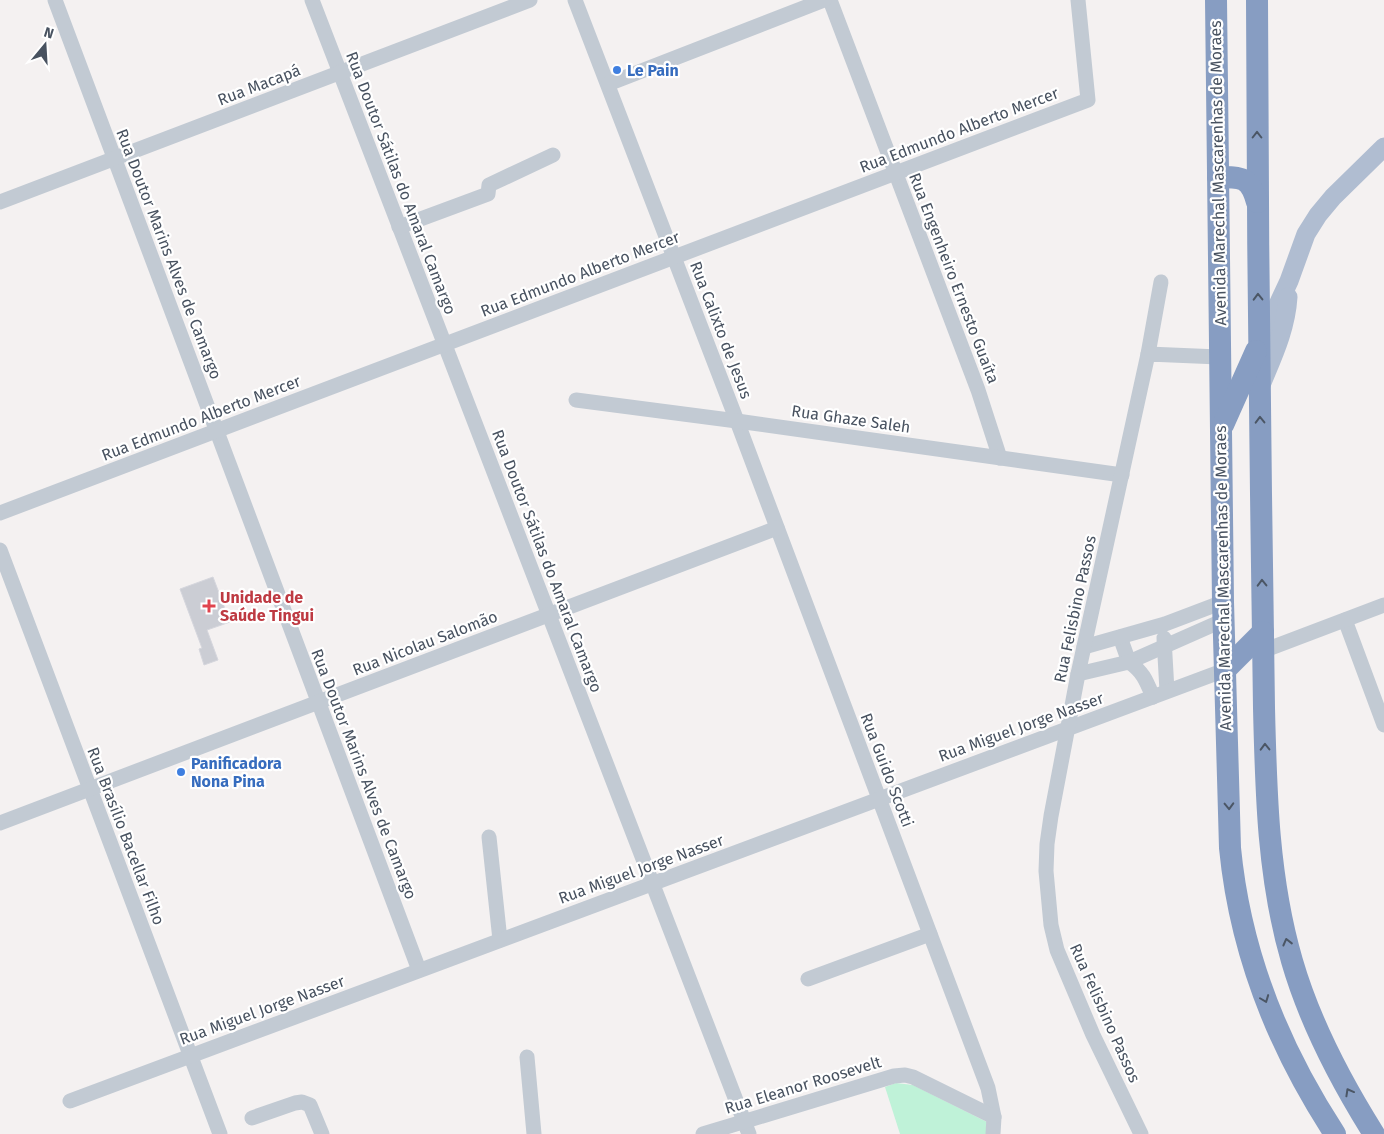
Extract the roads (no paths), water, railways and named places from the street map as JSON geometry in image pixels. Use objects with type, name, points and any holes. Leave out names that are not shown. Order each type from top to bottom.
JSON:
[{"type":"highway","name":"Avenida Marechal Mascarenhas de Moraes","points":[[1216,0],[1223,611],[1230,848],[1233,878],[1252,961],[1270,1012],[1295,1068],[1335,1134]]},
{"type":"highway","points":[[1256,0],[1265,771],[1269,834],[1274,878],[1292,962],[1305,999],[1336,1070],[1374,1134]]},
{"type":"highway","points":[[1218,177],[1234,177],[1249,183],[1254,188],[1257,202]]},
{"type":"highway","points":[[1220,431],[1259,346]]},
{"type":"highway","points":[[1225,670],[1263,642]]},
{"type":"highway","points":[[1227,760],[1253,771],[1265,771]]},
{"type":"main road","points":[[1259,346],[1289,281],[1306,234],[1318,215],[1333,197],[1384,147]]},
{"type":"main road","points":[[1260,387],[1278,346],[1283,329],[1287,310],[1289,281]]},
{"type":"street","name":"Rua Doutor Marins Alves de Camargo","points":[[55,0],[419,970]]},
{"type":"street","name":"Rua Doutor Sátilas do Amaral Camargo","points":[[312,0],[746,1128]]},
{"type":"street","name":"Rua Macapá","points":[[0,202],[530,0]]},
{"type":"street","name":"Rua Calixto de Jesus","points":[[575,0],[737,421]]},
{"type":"street","points":[[608,84],[824,0]]},
{"type":"street","name":"Rua Engenheiro Ernesto Guaíta","points":[[830,0],[978,390],[1000,458]]},
{"type":"street","name":"Rua Edmundo Alberto Mercer","points":[[0,513],[1088,100],[1078,0]]},
{"type":"street","points":[[399,227],[488,194],[489,185],[553,155]]},
{"type":"street","points":[[1363,168],[1384,157]]},
{"type":"street","name":"Rua Felisbino Passos","points":[[1141,1134],[1057,950],[1051,925],[1046,871],[1047,844],[1078,674],[1148,354],[1161,282]]},
{"type":"street","points":[[1148,354],[1220,357]]},
{"type":"street","name":"Rua Ghaze Saleh","points":[[576,400],[1122,475]]},
{"type":"street","name":"Rua Guido Scotti","points":[[737,421],[988,1088],[994,1117],[993,1134]]},
{"type":"street","name":"Rua Nicolau Salomão","points":[[0,823],[778,528]]},
{"type":"street","name":"Rua Brasílio Bacellar Filho","points":[[0,550],[220,1134]]},
{"type":"street","points":[[1263,642],[1345,620],[1384,605]]},
{"type":"street","points":[[1084,647],[1165,624],[1223,611]]},
{"type":"street","points":[[1078,674],[1128,662],[1163,647],[1223,611]]},
{"type":"street","points":[[1345,620],[1384,726]]},
{"type":"street","points":[[1160,694],[1165,624]]},
{"type":"street","points":[[1120,637],[1128,662],[1139,670],[1160,694]]},
{"type":"street","name":"Rua Miguel Jorge Nasser","points":[[70,1101],[1225,670]]},
{"type":"street","points":[[489,837],[500,940]]},
{"type":"street","points":[[808,979],[930,934]]},
{"type":"street","points":[[527,1057],[534,1134]]},
{"type":"street","name":"Rua Eleanor Roosevelt","points":[[703,1134],[746,1128],[894,1076],[905,1075],[913,1077],[994,1117]]},
{"type":"street","points":[[252,1118],[295,1102],[302,1102],[310,1105],[322,1134]]},
{"type":"place","name":"Le Pain","points":[[617,70]]},
{"type":"place","name":"Unidade de Saúde Tingui","points":[[209,606]]},
{"type":"place","name":"Panificadora Nona Pina","points":[[181,772]]}]
